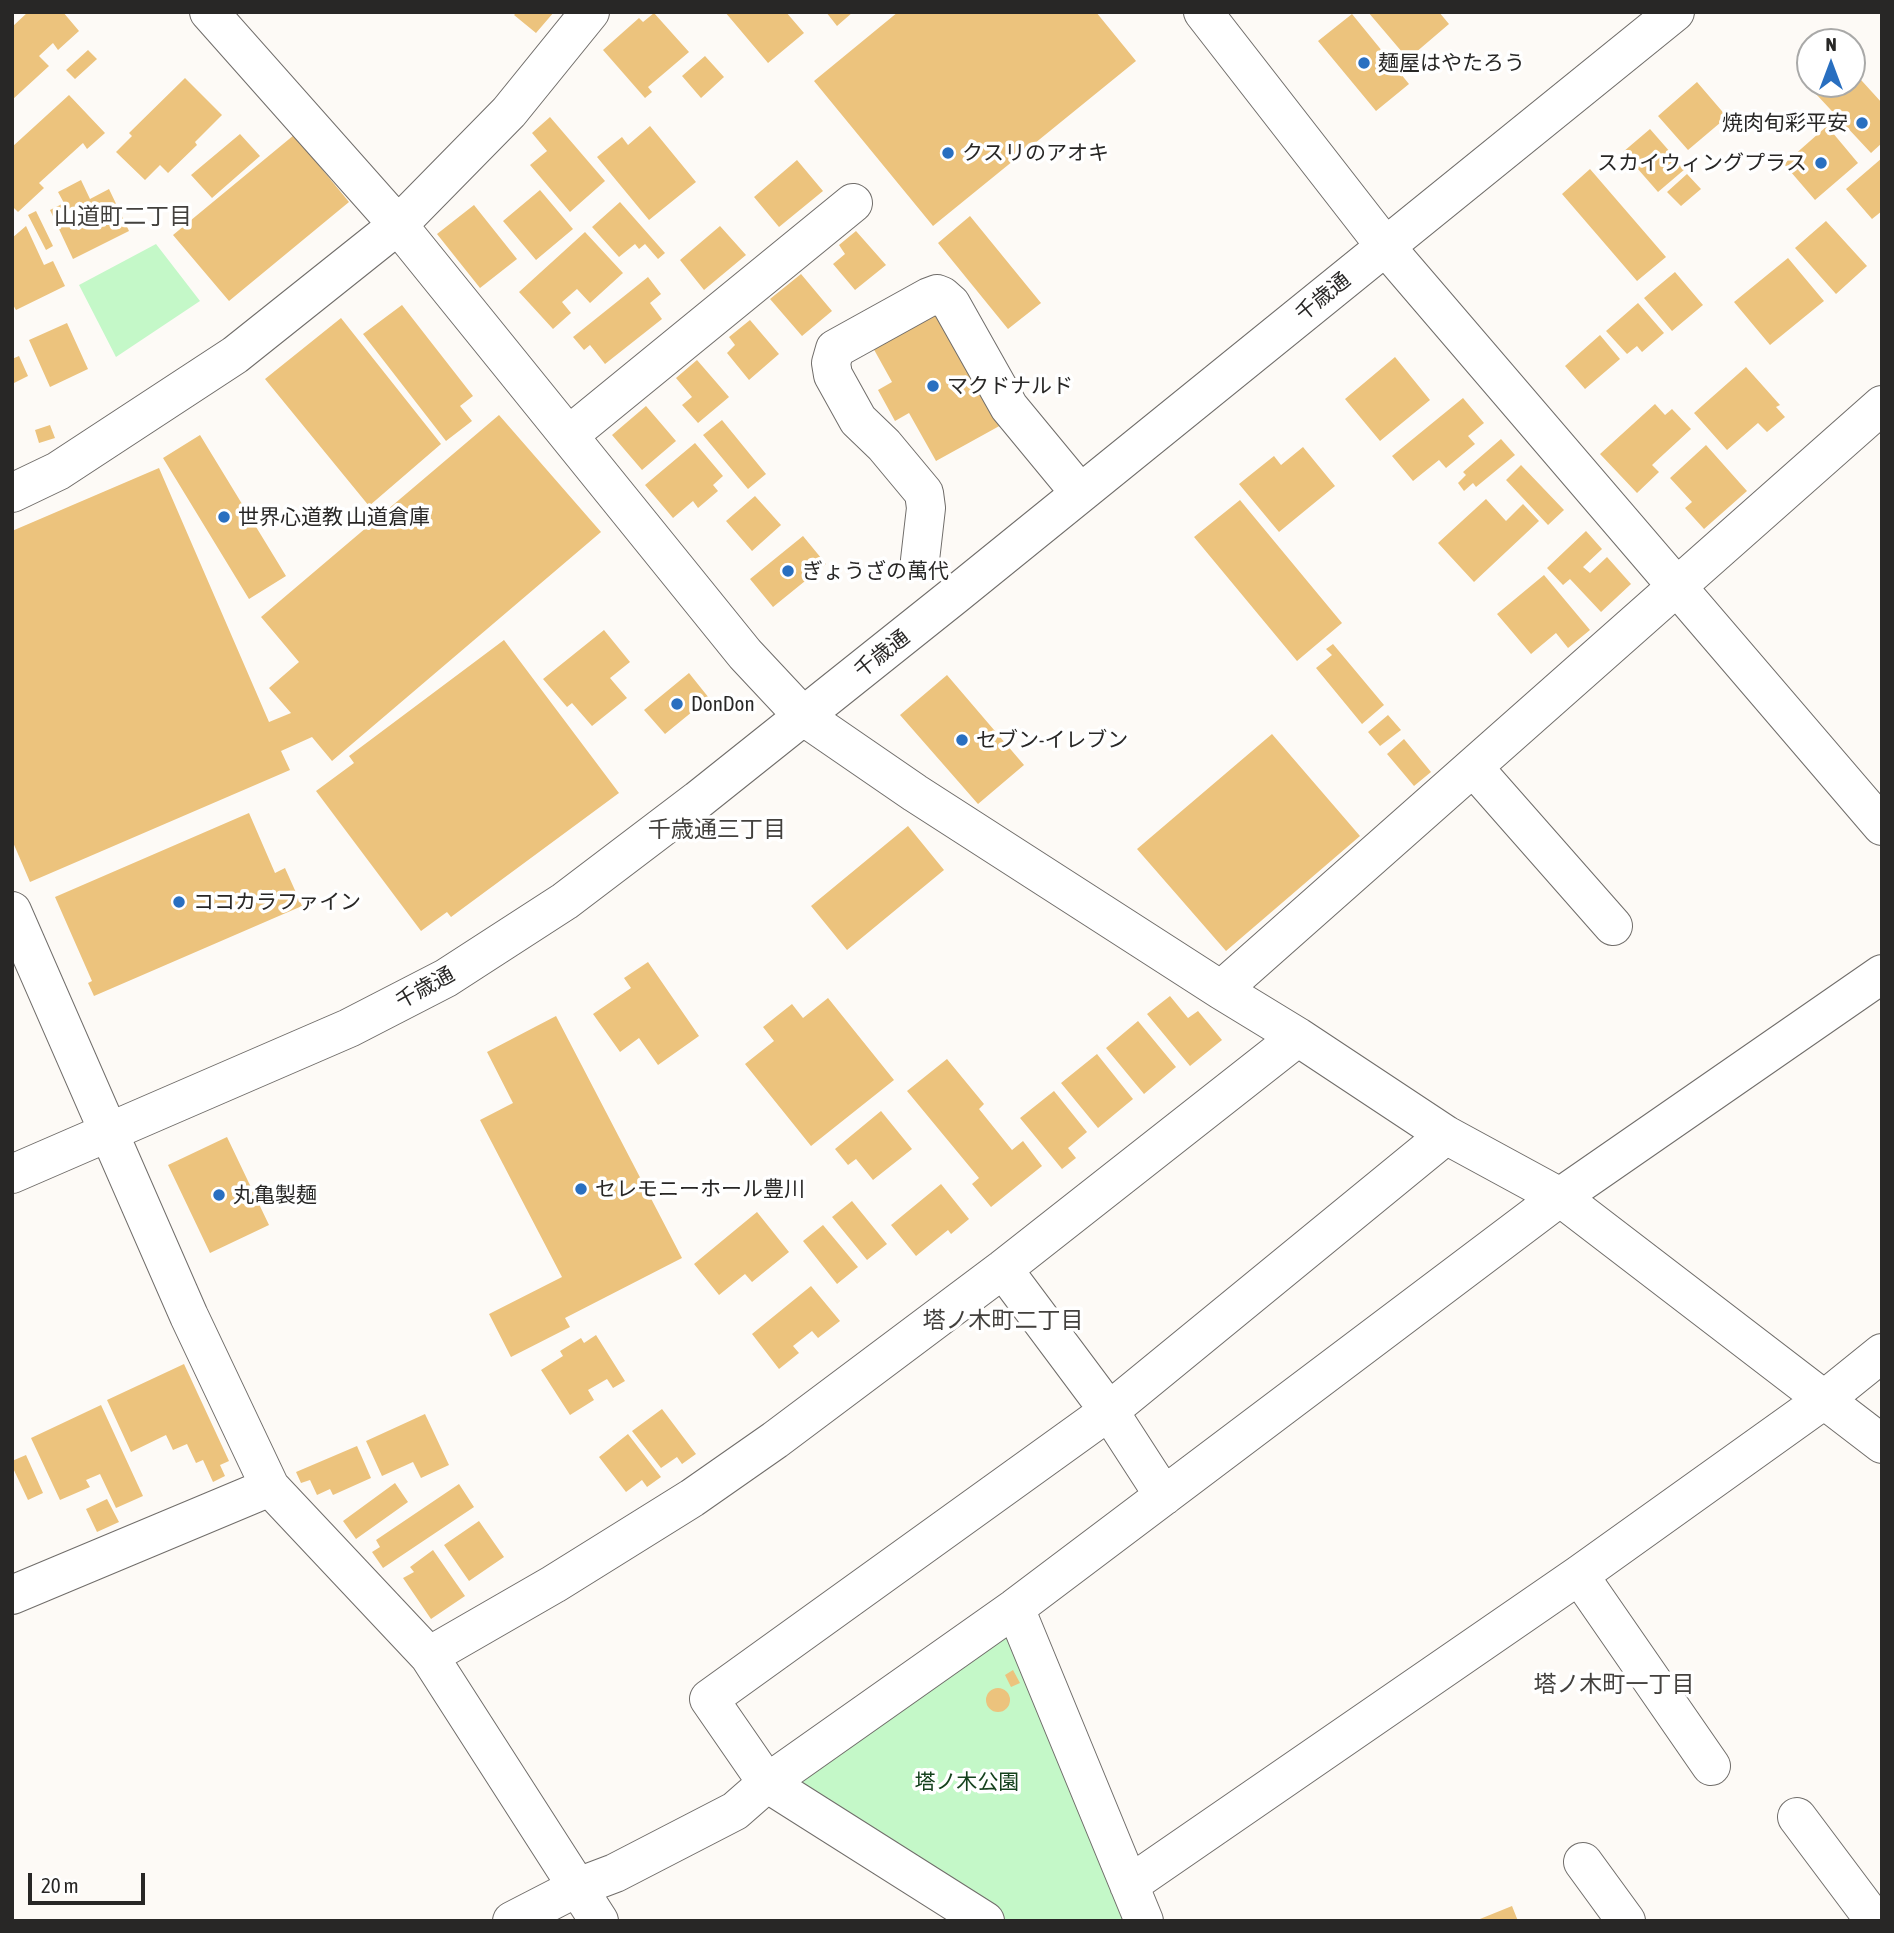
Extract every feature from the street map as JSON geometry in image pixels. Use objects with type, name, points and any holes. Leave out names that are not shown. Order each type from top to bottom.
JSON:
[{"type":"street","points":[[209,12],[397,225],[745,654],[803,716],[915,793],[1298,1037],[1446,1135],[1560,1197],[1882,1444]]},
{"type":"street","points":[[12,493],[58,471],[235,355],[397,225],[509,112],[590,12]]},
{"type":"street","points":[[1203,12],[1385,246],[1882,827]]},
{"type":"street","name":"千歳通","points":[[12,1174],[349,1028],[446,978],[565,901],[803,716],[1675,12]]},
{"type":"street","points":[[569,435],[853,203]]},
{"type":"street","points":[[919,560],[926,508],[924,493],[884,444],[878,432],[874,407],[852,368],[850,349],[858,335],[929,297],[937,294],[946,298],[1009,407],[1080,493]]},
{"type":"street","points":[[1221,990],[1882,405]]},
{"type":"street","points":[[1473,767],[1613,926]]},
{"type":"street","points":[[12,911],[189,1316],[270,1487],[429,1657],[599,1921]]},
{"type":"street","points":[[512,1921],[578,1887],[615,1873],[735,1811],[767,1783],[1015,1608],[1560,1197],[1882,974]]},
{"type":"street","points":[[429,1657],[554,1584],[692,1498],[775,1440],[1003,1269],[1298,1037]]},
{"type":"street","points":[[985,1921],[767,1783],[709,1699],[1109,1411],[1446,1135]]},
{"type":"street","points":[[1003,1269],[1109,1411],[1164,1496]]},
{"type":"street","points":[[1129,1885],[1579,1574],[1825,1399],[1882,1353]]},
{"type":"street","points":[[12,1595],[270,1487]]},
{"type":"street","points":[[1579,1574],[1711,1766]]},
{"type":"street","points":[[1015,1608],[1144,1921]]},
{"type":"street","points":[[1797,1816],[1875,1921]]},
{"type":"street","points":[[1583,1862],[1626,1921]]},
{"type":"green space","points":[[156,244],[200,301],[116,357],[79,285]]},
{"type":"green space","name":"塔ノ木公園","points":[[1001,1637],[1017,1640],[1130,1921],[1005,1921],[799,1793],[799,1781]]},
{"type":"building","points":[[28,12],[63,12],[79,31],[58,50],[53,43],[39,56],[49,66],[12,100],[12,27]]},
{"type":"building","points":[[517,12],[554,12],[536,33],[514,15]]},
{"type":"building","points":[[725,12],[786,12],[804,33],[768,63]]},
{"type":"building","points":[[826,12],[853,12],[837,26]]},
{"type":"building","name":"クスリのアオキ","points":[[898,12],[1096,12],[1136,61],[933,226],[814,81]]},
{"type":"building","points":[[1368,12],[1439,12],[1449,24],[1408,59]]},
{"type":"building","points":[[654,13],[689,52],[648,87],[652,92],[645,98],[603,50],[639,18],[643,22]]},
{"type":"building","name":"麺屋はやたろう","points":[[1352,14],[1409,84],[1376,111],[1318,41]]},
{"type":"building","points":[[88,50],[97,59],[75,79],[66,70]]},
{"type":"building","points":[[705,56],[724,77],[701,98],[682,76]]},
{"type":"building","points":[[185,78],[222,115],[195,142],[197,145],[168,173],[160,165],[145,180],[116,152],[132,136],[129,133]]},
{"type":"building","points":[[1697,82],[1727,117],[1688,150],[1658,116]]},
{"type":"building","name":"焼肉旬彩平安","points":[[1866,85],[1882,103],[1882,143],[1871,153],[1820,98],[1866,98]]},
{"type":"building","points":[[69,95],[105,133],[87,149],[83,143],[39,183],[44,188],[18,212],[12,206],[12,147]]},
{"type":"building","points":[[550,117],[605,181],[570,212],[530,165],[547,151],[532,133]]},
{"type":"building","points":[[650,126],[696,182],[649,220],[597,157],[622,137],[628,145]]},
{"type":"building","name":"スカイウィングプラス","points":[[1827,126],[1858,163],[1815,200],[1784,164]]},
{"type":"building","points":[[1650,129],[1685,169],[1658,192],[1623,152]]},
{"type":"building","points":[[240,134],[260,156],[212,198],[191,175]]},
{"type":"building","points":[[294,135],[349,202],[229,301],[173,235]]},
{"type":"building","points":[[1882,158],[1882,211],[1872,219],[1846,189]]},
{"type":"building","points":[[797,160],[823,191],[779,227],[754,197]]},
{"type":"building","points":[[1590,169],[1666,257],[1637,281],[1562,194]]},
{"type":"building","points":[[1687,174],[1701,189],[1681,206],[1667,192]]},
{"type":"building","points":[[81,180],[90,199],[109,189],[129,231],[73,259],[50,210],[64,203],[58,192]]},
{"type":"building","points":[[540,190],[573,229],[536,260],[503,221]]},
{"type":"building","points":[[620,202],[665,253],[658,259],[645,244],[639,249],[635,244],[619,257],[592,227]]},
{"type":"building","points":[[474,205],[517,259],[480,288],[437,234]]},
{"type":"building","points":[[36,211],[53,246],[46,250],[28,215]]},
{"type":"building","points":[[970,216],[1041,303],[1008,329],[938,243]]},
{"type":"building","points":[[1826,221],[1867,266],[1836,294],[1795,248]]},
{"type":"building","points":[[26,226],[44,265],[53,261],[65,286],[16,310],[12,303],[12,238]]},
{"type":"building","points":[[720,226],[746,255],[704,290],[680,260]]},
{"type":"building","points":[[856,231],[886,265],[855,290],[833,264],[845,254],[839,245]]},
{"type":"building","points":[[585,232],[623,273],[590,303],[577,289],[562,302],[571,313],[553,329],[519,292]]},
{"type":"building","points":[[1788,258],[1824,301],[1770,345],[1734,302]]},
{"type":"building","points":[[1675,272],[1703,305],[1672,331],[1644,298]]},
{"type":"building","points":[[801,274],[832,311],[802,336],[770,299]]},
{"type":"building","points":[[648,277],[661,294],[650,303],[662,319],[605,364],[590,345],[584,350],[573,337]]},
{"type":"building","points":[[1638,303],[1664,333],[1642,352],[1637,346],[1627,354],[1606,331]]},
{"type":"building","points":[[402,305],[473,396],[460,406],[472,421],[446,441],[363,334]]},
{"type":"building","name":"マクドナルド","points":[[939,309],[1003,424],[936,461],[909,413],[895,421],[878,390],[892,382],[872,346]]},
{"type":"building","points":[[341,318],[441,444],[369,506],[265,379]]},
{"type":"building","points":[[750,320],[779,354],[749,380],[727,353],[735,345],[729,337]]},
{"type":"building","points":[[67,323],[88,369],[50,387],[29,340]]},
{"type":"building","points":[[1600,335],[1620,359],[1585,389],[1565,366]]},
{"type":"building","points":[[19,356],[28,376],[12,384],[12,359]]},
{"type":"building","points":[[1395,357],[1430,400],[1380,441],[1345,399]]},
{"type":"building","points":[[697,360],[729,397],[698,423],[682,405],[692,397],[676,378]]},
{"type":"building","points":[[1746,367],[1780,405],[1776,407],[1785,417],[1767,432],[1758,423],[1727,450],[1694,413]]},
{"type":"building","points":[[1463,398],[1484,423],[1468,436],[1475,444],[1446,468],[1439,460],[1413,481],[1392,456]]},
{"type":"building","points":[[1655,404],[1665,415],[1672,409],[1691,429],[1652,465],[1659,472],[1637,493],[1600,454]]},
{"type":"building","points":[[646,406],[676,441],[642,470],[612,435]]},
{"type":"building","points":[[499,415],[601,532],[332,761],[312,737],[281,751],[290,770],[30,882],[12,840],[12,531],[159,468],[269,722],[291,713],[269,688],[299,662],[261,617]]},
{"type":"building","points":[[722,420],[766,474],[748,489],[703,435]]},
{"type":"building","points":[[50,425],[55,438],[39,443],[35,430]]},
{"type":"building","name":"世界心道教 山道倉庫","points":[[200,435],[286,576],[249,599],[163,458]]},
{"type":"building","points":[[1501,439],[1515,455],[1476,487],[1473,483],[1464,491],[1458,483],[1466,475],[1463,472]]},
{"type":"building","points":[[695,443],[723,476],[713,485],[718,491],[698,508],[693,501],[673,518],[645,485]]},
{"type":"building","points":[[1706,445],[1747,491],[1704,529],[1685,508],[1692,502],[1670,478]]},
{"type":"building","points":[[1303,447],[1335,486],[1279,532],[1239,484],[1274,456],[1281,465]]},
{"type":"building","points":[[1521,465],[1564,510],[1548,525],[1506,480]]},
{"type":"building","points":[[755,496],[781,525],[752,551],[726,521]]},
{"type":"building","points":[[1486,499],[1506,521],[1523,504],[1539,521],[1474,582],[1438,543]]},
{"type":"building","points":[[1240,500],[1342,623],[1297,661],[1194,537]]},
{"type":"building","points":[[1586,531],[1602,549],[1583,567],[1590,573],[1607,557],[1631,584],[1601,612],[1570,579],[1563,585],[1547,568]]},
{"type":"building","name":"ぎょうざの萬代","points":[[803,536],[826,564],[773,607],[750,579]]},
{"type":"building","points":[[1544,575],[1590,630],[1568,648],[1556,633],[1531,654],[1497,614]]},
{"type":"building","points":[[604,630],[630,662],[610,678],[627,698],[592,726],[572,703],[567,707],[543,679]]},
{"type":"building","points":[[504,640],[619,793],[451,917],[447,912],[421,931],[316,791],[354,763],[349,756]]},
{"type":"building","points":[[1333,644],[1384,705],[1362,724],[1316,668],[1332,655],[1326,649]]},
{"type":"building","name":"DonDon","points":[[689,673],[709,698],[665,734],[644,710]]},
{"type":"building","name":"セブン-イレブン","points":[[947,675],[1024,765],[978,804],[900,715]]},
{"type":"building","points":[[1388,715],[1401,730],[1380,746],[1368,732]]},
{"type":"building","points":[[1272,734],[1360,836],[1226,951],[1137,849]]},
{"type":"building","points":[[1404,739],[1431,772],[1414,786],[1387,754]]},
{"type":"building","name":"ココカラファイン","points":[[249,813],[275,873],[285,868],[302,906],[94,996],[88,983],[92,981],[55,897]]},
{"type":"building","points":[[908,826],[944,870],[847,950],[811,906]]},
{"type":"building","points":[[648,962],[699,1036],[658,1065],[639,1038],[620,1052],[593,1014],[631,988],[624,978]]},
{"type":"building","points":[[1170,996],[1188,1018],[1198,1011],[1222,1040],[1190,1066],[1147,1014]]},
{"type":"building","points":[[828,998],[894,1080],[811,1146],[745,1064],[774,1041],[763,1027],[792,1004],[803,1018]]},
{"type":"building","name":"セレモニーホール豊川","points":[[556,1016],[682,1258],[565,1318],[570,1327],[511,1357],[489,1314],[562,1277],[480,1120],[513,1103],[487,1052]]},
{"type":"building","points":[[1138,1021],[1176,1067],[1144,1094],[1106,1048]]},
{"type":"building","points":[[1097,1054],[1133,1099],[1098,1128],[1061,1083]]},
{"type":"building","points":[[947,1059],[984,1104],[979,1109],[1012,1150],[1023,1141],[1042,1166],[991,1207],[972,1184],[979,1178],[907,1091]]},
{"type":"building","points":[[1054,1091],[1087,1132],[1068,1148],[1076,1158],[1062,1169],[1020,1118]]},
{"type":"building","points":[[881,1111],[912,1149],[873,1180],[856,1159],[848,1165],[835,1149]]},
{"type":"building","name":"丸亀製麺","points":[[227,1137],[269,1225],[210,1253],[168,1165]]},
{"type":"building","points":[[941,1184],[969,1219],[951,1234],[948,1230],[916,1256],[891,1225]]},
{"type":"building","points":[[852,1201],[887,1244],[867,1260],[832,1217]]},
{"type":"building","points":[[757,1212],[789,1252],[752,1282],[745,1274],[719,1295],[694,1264]]},
{"type":"building","points":[[823,1225],[858,1267],[837,1284],[803,1241]]},
{"type":"building","points":[[811,1286],[840,1321],[818,1338],[812,1331],[793,1346],[799,1353],[779,1369],[752,1334]]},
{"type":"building","points":[[596,1335],[625,1381],[613,1388],[607,1379],[588,1390],[594,1400],[570,1415],[541,1370],[563,1356],[560,1351],[581,1338],[584,1343]]},
{"type":"building","points":[[184,1364],[229,1461],[220,1465],[225,1476],[213,1482],[203,1460],[196,1463],[187,1444],[173,1450],[166,1435],[131,1452],[107,1400]]},
{"type":"building","points":[[101,1405],[143,1496],[116,1508],[100,1474],[86,1480],[90,1487],[60,1500],[31,1438]]},
{"type":"building","points":[[662,1409],[696,1454],[682,1464],[677,1457],[661,1468],[632,1431]]},
{"type":"building","points":[[425,1414],[449,1465],[421,1478],[413,1462],[382,1476],[366,1441]]},
{"type":"building","points":[[628,1434],[661,1477],[647,1487],[642,1480],[626,1492],[599,1457]]},
{"type":"building","points":[[357,1446],[371,1478],[333,1495],[330,1489],[317,1495],[310,1480],[301,1483],[296,1472]]},
{"type":"building","points":[[26,1455],[43,1493],[28,1500],[12,1466],[12,1461]]},
{"type":"building","points":[[395,1483],[408,1502],[356,1539],[343,1521]]},
{"type":"building","points":[[459,1484],[474,1507],[383,1568],[372,1552],[380,1547],[376,1540]]},
{"type":"building","points":[[107,1499],[119,1522],[97,1532],[86,1509]]},
{"type":"building","points":[[479,1521],[504,1557],[469,1581],[444,1545]]},
{"type":"building","points":[[433,1550],[465,1596],[431,1619],[403,1578],[414,1572],[410,1567]]},
{"type":"building","points":[[1013,1670],[1020,1683],[1011,1687],[1005,1675]]},
{"type":"building","points":[[998,1688],[1006,1692],[1010,1700],[1006,1708],[998,1712],[990,1708],[986,1700],[990,1692]]},
{"type":"building","points":[[1512,1906],[1518,1921],[1475,1921]]},
{"type":"place","name":"麺屋はやたろう","points":[[1364,63]]},
{"type":"place","name":"焼肉旬彩平安","points":[[1862,123]]},
{"type":"place","name":"クスリのアオキ","points":[[948,153]]},
{"type":"place","name":"スカイウィングプラス","points":[[1821,163]]},
{"type":"place","name":"マクドナルド","points":[[933,386]]},
{"type":"place","name":"世界心道教 山道倉庫","points":[[224,517]]},
{"type":"place","name":"ぎょうざの萬代","points":[[788,571]]},
{"type":"place","name":"DonDon","points":[[677,704]]},
{"type":"place","name":"セブン-イレブン","points":[[962,740]]},
{"type":"place","name":"ココカラファイン","points":[[179,902]]},
{"type":"place","name":"セレモニーホール豊川","points":[[581,1189]]},
{"type":"place","name":"丸亀製麺","points":[[219,1195]]},
{"type":"district","name":"山道町二丁目","points":[[123,217]]},
{"type":"district","name":"千歳通三丁目","points":[[717,830]]},
{"type":"district","name":"塔ノ木町二丁目","points":[[1003,1321]]},
{"type":"district","name":"塔ノ木町一丁目","points":[[1614,1685]]}]
